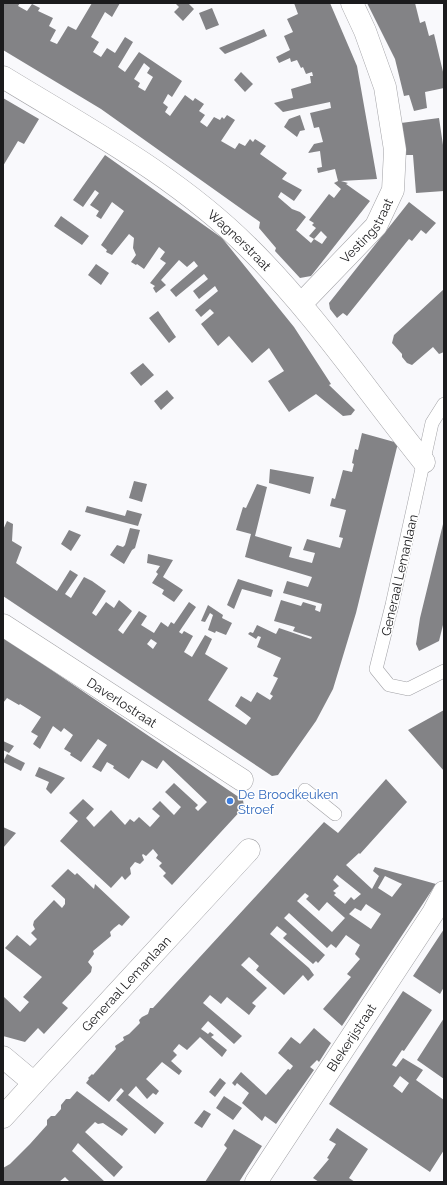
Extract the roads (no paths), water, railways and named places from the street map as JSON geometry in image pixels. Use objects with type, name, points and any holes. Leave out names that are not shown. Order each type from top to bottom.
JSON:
[{"type":"street","name":"Vestingstraat","points":[[301,304],[376,226],[393,190],[395,150],[385,87],[365,31],[352,3]]},
{"type":"street","name":"Wagnerstraat","points":[[3,77],[144,162],[204,207],[248,247],[301,304],[424,462]]},
{"type":"street","name":"Daverlostraat","points":[[3,625],[242,780]]},
{"type":"street","name":"Generaal Lemanlaan","points":[[3,1117],[249,850]]},
{"type":"street","name":"Blekerijstraat","points":[[256,1182],[433,913],[444,892]]},
{"type":"street","points":[[3,1057],[34,1083]]},
{"type":"lane","name":"Generaal Lemanlaan","points":[[444,404],[432,423],[376,669],[389,685],[408,689],[444,671]]},
{"type":"lane","points":[[305,790],[335,814]]},
{"type":"place","name":"De Broodkeuken Stroef","points":[[230,801]]}]
